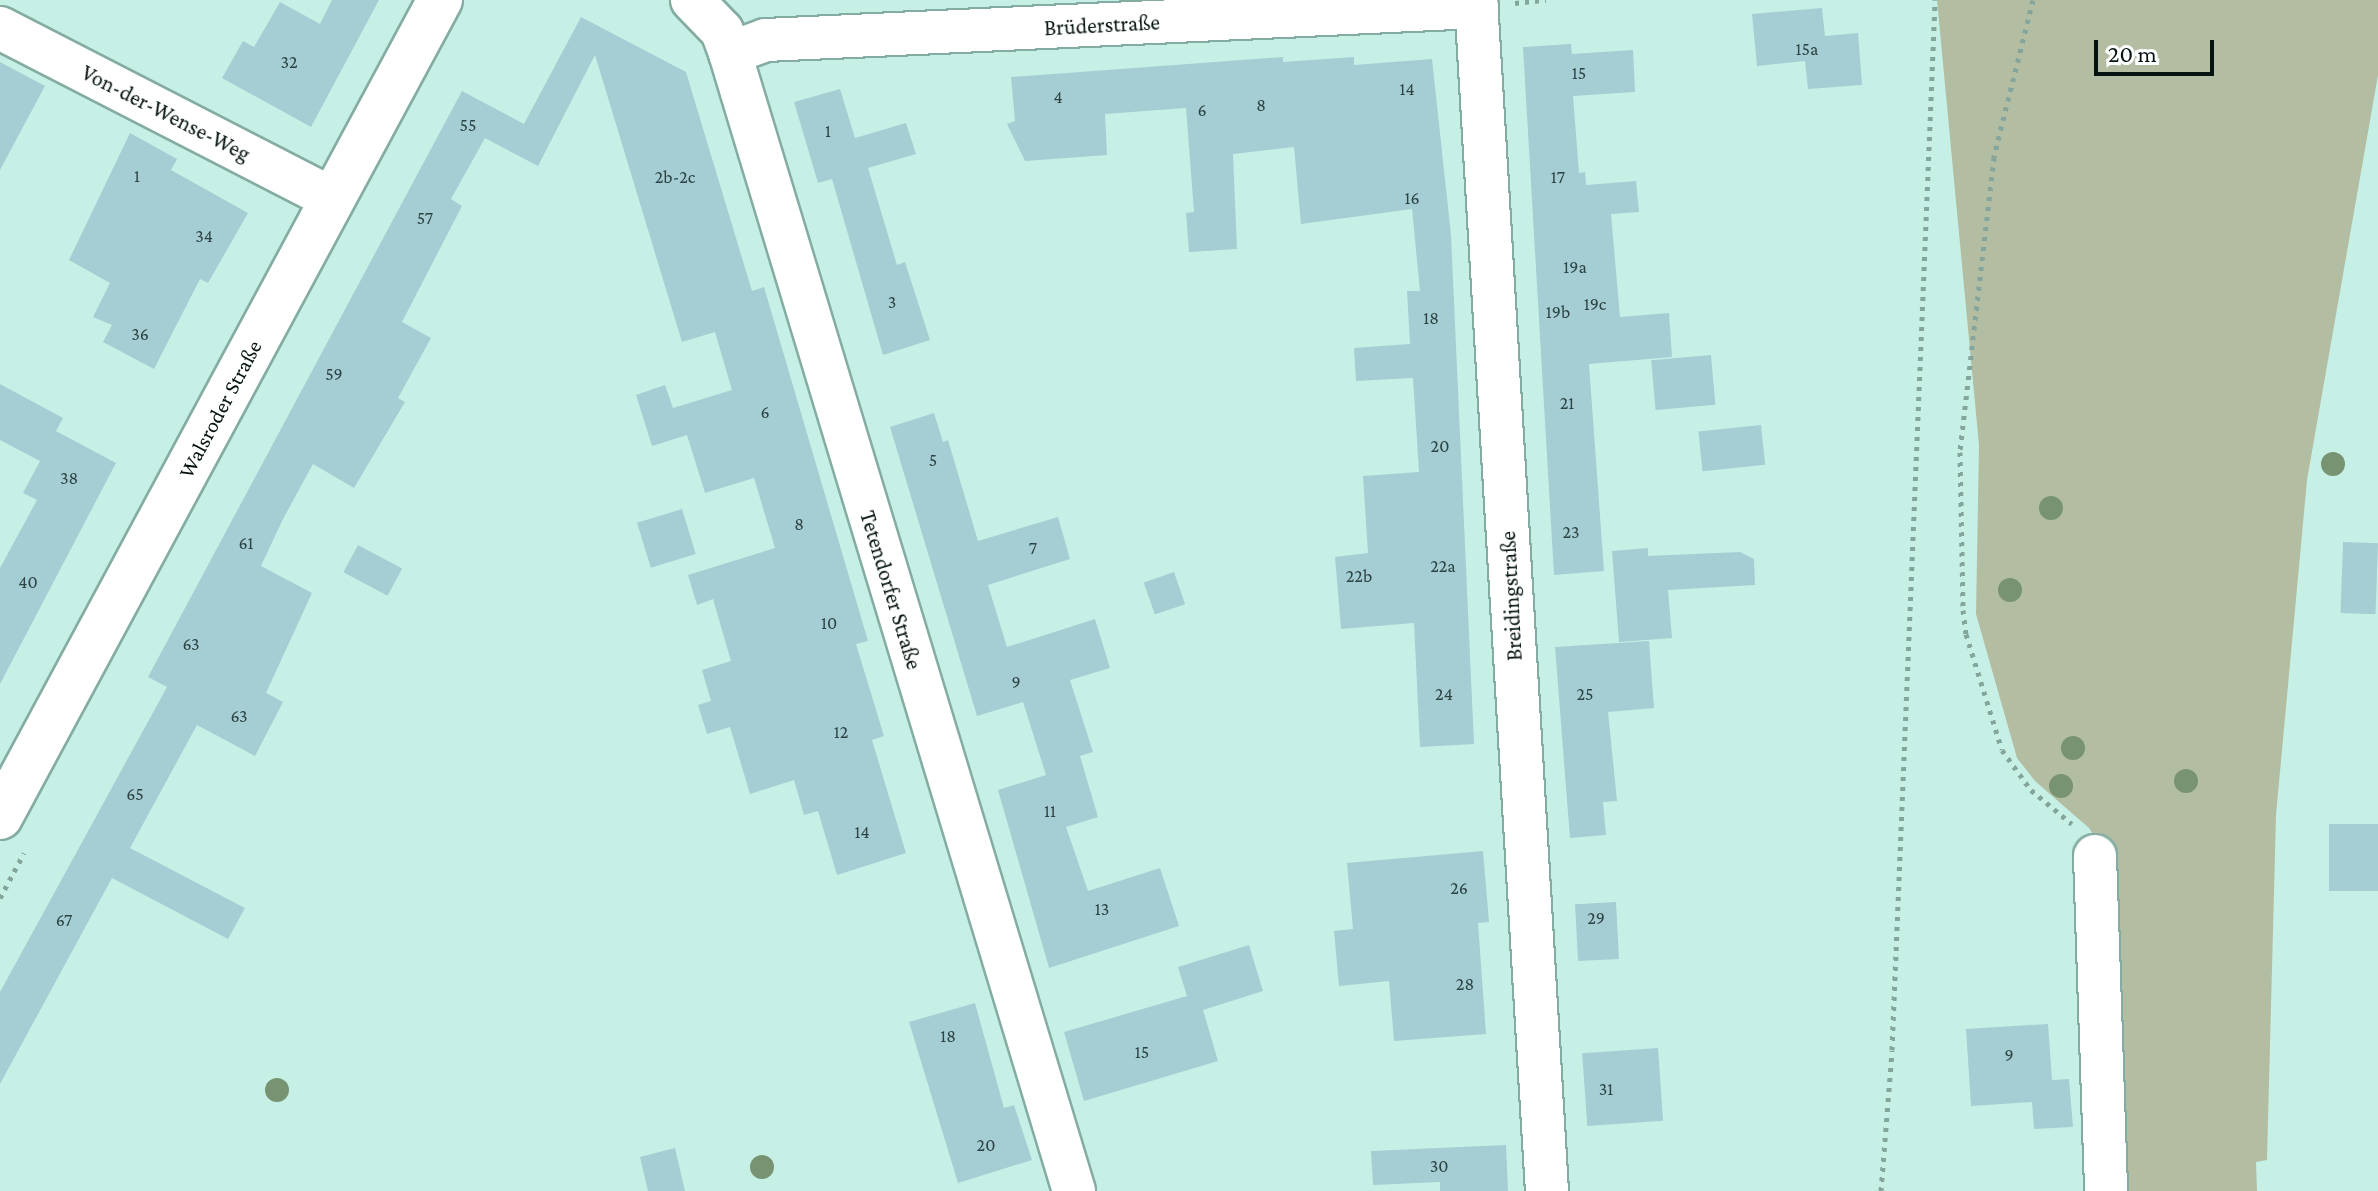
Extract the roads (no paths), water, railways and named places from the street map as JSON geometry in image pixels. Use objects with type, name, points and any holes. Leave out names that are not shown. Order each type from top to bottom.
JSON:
[{"type":"main road","name":"Walsroder Straße","points":[[0,817],[440,0]]},
{"type":"street","name":"Tetendorfer Straße","points":[[692,0],[722,31],[730,53],[1074,1191]]},
{"type":"street","name":"Brüderstraße","points":[[730,53],[766,40],[1476,4]]},
{"type":"street","name":"Breidingstraße","points":[[1476,4],[1547,1191]]},
{"type":"street","name":"Von-der-Wense-Weg","points":[[0,28],[333,199]]},
{"type":"street","points":[[2095,856],[2106,1191]]}]
